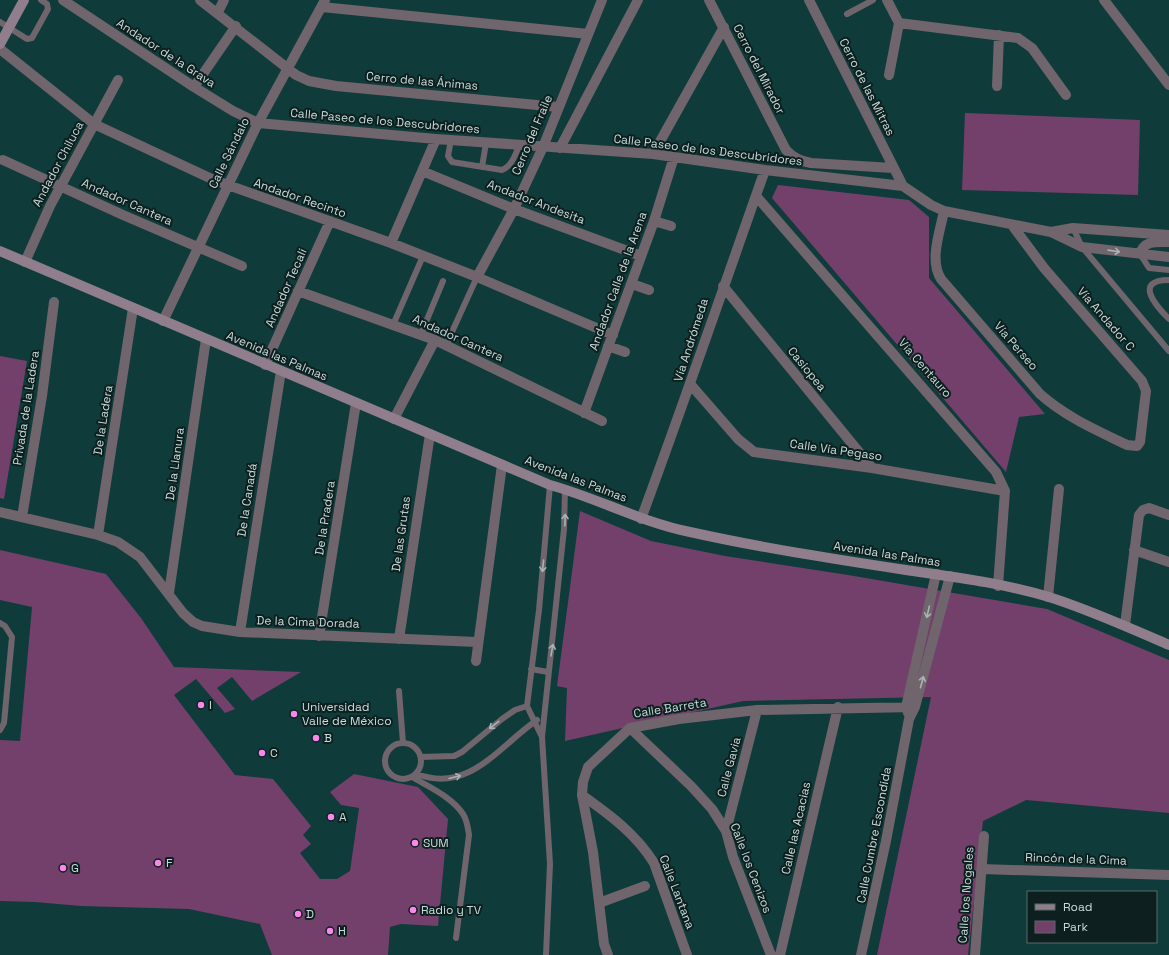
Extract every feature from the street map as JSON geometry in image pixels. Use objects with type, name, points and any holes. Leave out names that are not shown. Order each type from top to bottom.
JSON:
[{"type":"street","points":[[0,44],[24,0]]},
{"type":"street","name":"Andador de la Grava","points":[[63,0],[194,87],[233,111],[258,123]]},
{"type":"street","name":"Cerro de las Ánimas","points":[[200,0],[236,26],[296,75],[309,81],[322,84],[558,107]]},
{"type":"street","points":[[218,12],[224,0]]},
{"type":"street","name":"Cerro del Fraile","points":[[477,277],[514,209],[543,147],[602,0]]},
{"type":"street","points":[[560,148],[638,0]]},
{"type":"street","name":"Cerro del Mirador","points":[[709,0],[786,150],[800,161],[811,163],[893,168]]},
{"type":"street","name":"Cerro de las Mitras","points":[[809,0],[903,186]]},
{"type":"street","points":[[887,0],[899,23],[889,75]]},
{"type":"street","points":[[1104,0],[1169,85]]},
{"type":"street","points":[[323,3],[588,34]]},
{"type":"street","name":"Calle Sándalo","points":[[163,321],[258,123],[323,3]]},
{"type":"street","points":[[899,23],[1013,36],[1027,43],[1066,95]]},
{"type":"street","points":[[194,87],[236,26]]},
{"type":"street","points":[[653,154],[724,27]]},
{"type":"street","points":[[997,86],[999,35]]},
{"type":"street","name":"Andador Recinto","points":[[0,49],[94,124],[227,186],[391,243],[477,277],[612,335]]},
{"type":"street","name":"Andador Chiluca","points":[[25,262],[60,187],[118,80]]},
{"type":"street","name":"Calle Paseo de los Descubridores","points":[[258,123],[519,146],[653,154],[765,170],[903,186],[918,197],[944,211],[1051,232],[1082,247],[1169,257]]},
{"type":"street","points":[[391,243],[436,139]]},
{"type":"street","name":"Andador Calle de la Arena","points":[[584,413],[632,284],[674,157]]},
{"type":"street","name":"Andador Cantera","points":[[3,160],[60,187],[242,266]]},
{"type":"street","name":"Vía Andrómeda","points":[[641,519],[765,170]]},
{"type":"street","name":"Andador Andesita","points":[[422,171],[514,209],[641,256]]},
{"type":"street","name":"Vía Centauro","points":[[756,196],[976,446],[996,472],[1005,491],[998,586]]},
{"type":"street","name":"Vía Perseo","points":[[944,211],[935,260],[936,269],[942,279],[1040,394],[1057,409],[1073,419],[1127,445],[1136,447],[1140,442]]},
{"type":"street","name":"Andador Tecali","points":[[265,365],[330,221]]},
{"type":"street","points":[[654,221],[671,226]]},
{"type":"street","name":"Vía Andador C","points":[[1012,224],[1044,268],[1142,381],[1146,391],[1140,442]]},
{"type":"street","name":"Calle Paseo de los Descubridores","points":[[1051,232],[1073,228],[1169,235]]},
{"type":"street","points":[[1140,254],[1143,247],[1148,243],[1169,242]]},
{"type":"street","name":"Avenida las Palmas","points":[[0,251],[206,340],[550,485],[565,489],[641,519],[689,532],[784,551],[950,576],[1048,597],[1125,625],[1169,645]]},
{"type":"street","points":[[632,284],[649,290]]},
{"type":"street","name":"Casiopea","points":[[723,286],[872,468]]},
{"type":"street","name":"Andador Cantera","points":[[298,291],[421,334],[602,421]]},
{"type":"street","name":"Privada de la Ladera","points":[[22,517],[42,396],[54,302]]},
{"type":"street","name":"De la Ladera","points":[[98,535],[133,308]]},
{"type":"street","name":"De la Llanura","points":[[169,593],[206,340]]},
{"type":"street","points":[[394,419],[435,340]]},
{"type":"street","points":[[608,346],[626,352]]},
{"type":"street","name":"De la Canadá","points":[[240,632],[281,371]]},
{"type":"street","name":"Calle Vía Pegaso","points":[[690,384],[738,439],[754,452],[872,468],[1005,491]]},
{"type":"street","name":"De la Pradera","points":[[319,636],[356,403]]},
{"type":"street","name":"De las Grutas","points":[[399,639],[430,434]]},
{"type":"street","points":[[476,661],[477,642],[502,464]]},
{"type":"street","points":[[1048,597],[1059,489]]},
{"type":"street","points":[[1125,625],[1139,515],[1143,510],[1148,508],[1169,515]]},
{"type":"street","name":"De la Cima Dorada","points":[[0,512],[98,535],[118,542],[129,548],[140,557],[184,613],[193,622],[202,626],[240,632],[477,642]]},
{"type":"street","points":[[1134,550],[1169,562]]},
{"type":"street","name":"Calle Cumbre Escondida","points":[[861,955],[886,841],[936,574]]},
{"type":"street","name":"Calle Cumbre Escondida","points":[[911,707],[950,576]]},
{"type":"street","name":"Calle Barreta","points":[[608,955],[604,944],[593,852],[582,795],[582,782],[588,767],[630,728],[679,719],[757,710],[838,707],[911,707]]},
{"type":"street","name":"Calle las Acacias","points":[[780,955],[838,707]]},
{"type":"street","name":"Calle Gavia","points":[[726,830],[757,710]]},
{"type":"street","name":"Calle los Cenizos","points":[[630,728],[691,786],[712,809],[726,830],[733,857],[771,955]]},
{"type":"street","name":"Calle Lantana","points":[[582,795],[631,832],[646,850],[654,863],[687,955]]},
{"type":"street","name":"Calle los Nogales","points":[[975,955],[984,836]]},
{"type":"street","name":"Rincón de la Cima","points":[[982,869],[1169,875]]},
{"type":"street","points":[[599,903],[645,886]]},
{"type":"lane","points":[[0,22],[27,39],[32,38],[48,9],[47,4],[41,0]]},
{"type":"lane","points":[[847,14],[873,0]]},
{"type":"lane","points":[[451,140],[448,156],[452,162],[502,170],[507,168],[519,146]]},
{"type":"lane","points":[[482,167],[486,143]]},
{"type":"lane","points":[[1073,228],[1082,247],[1169,351]]},
{"type":"lane","points":[[1140,254],[1149,268],[1169,270]]},
{"type":"lane","points":[[393,325],[423,256]]},
{"type":"lane","points":[[446,345],[477,277]]},
{"type":"lane","points":[[1169,280],[1160,280],[1154,283],[1151,287],[1150,295],[1154,303],[1169,319]]},
{"type":"lane","points":[[421,334],[443,281]]},
{"type":"lane","points":[[542,737],[527,706],[532,670],[550,485]]},
{"type":"lane","points":[[546,955],[550,864],[542,737],[543,716],[554,634],[564,529],[565,489]]},
{"type":"lane","points":[[0,623],[5,626],[12,637],[4,723],[0,730]]},
{"type":"lane","points":[[532,670],[548,672]]},
{"type":"lane","points":[[399,691],[403,742]]},
{"type":"lane","points":[[421,757],[454,756],[462,752],[502,718],[515,710],[527,706]]},
{"type":"lane","points":[[415,775],[420,768],[421,757],[414,746],[403,742],[392,747],[385,757],[386,769],[395,777],[400,779],[415,775],[436,779],[449,779],[465,774],[484,763],[543,716]]},
{"type":"lane","points":[[415,775],[457,807],[464,814],[467,823],[469,835],[456,938]]},
{"type":"green space","points":[[965,113],[1140,120],[1138,195],[962,190]]},
{"type":"green space","points":[[778,185],[909,200],[929,217],[929,278],[1045,414],[1019,417],[1006,472],[772,198]]},
{"type":"green space","points":[[0,356],[27,361],[4,499],[0,498]]},
{"type":"green space","points":[[580,511],[651,541],[725,556],[848,575],[1047,609],[1169,660],[1169,813],[1026,800],[983,821],[968,955],[877,955],[931,697],[743,701],[565,741],[567,688],[557,686]]},
{"type":"green space","points":[[0,550],[106,574],[141,618],[174,667],[301,672],[252,701],[232,677],[217,688],[235,709],[225,713],[196,679],[174,695],[235,775],[273,779],[311,826],[303,835],[311,844],[300,853],[320,879],[337,879],[350,871],[359,808],[341,805],[330,792],[354,774],[418,787],[448,819],[438,926],[401,924],[390,927],[388,955],[272,955],[260,924],[189,909],[81,906],[0,901],[0,740],[20,741],[32,607],[0,600]]},
{"type":"place","name":"I","points":[[201,705]]},
{"type":"place","name":"Universidad Valle de México","points":[[294,714]]},
{"type":"place","name":"B","points":[[316,738]]},
{"type":"place","name":"C","points":[[262,753]]},
{"type":"place","name":"A","points":[[331,817]]},
{"type":"place","name":"SUM","points":[[415,843]]},
{"type":"place","name":"F","points":[[158,863]]},
{"type":"place","name":"G","points":[[63,868]]},
{"type":"place","name":"Radio y TV","points":[[413,910]]},
{"type":"place","name":"D","points":[[298,914]]},
{"type":"place","name":"H","points":[[330,931]]}]
